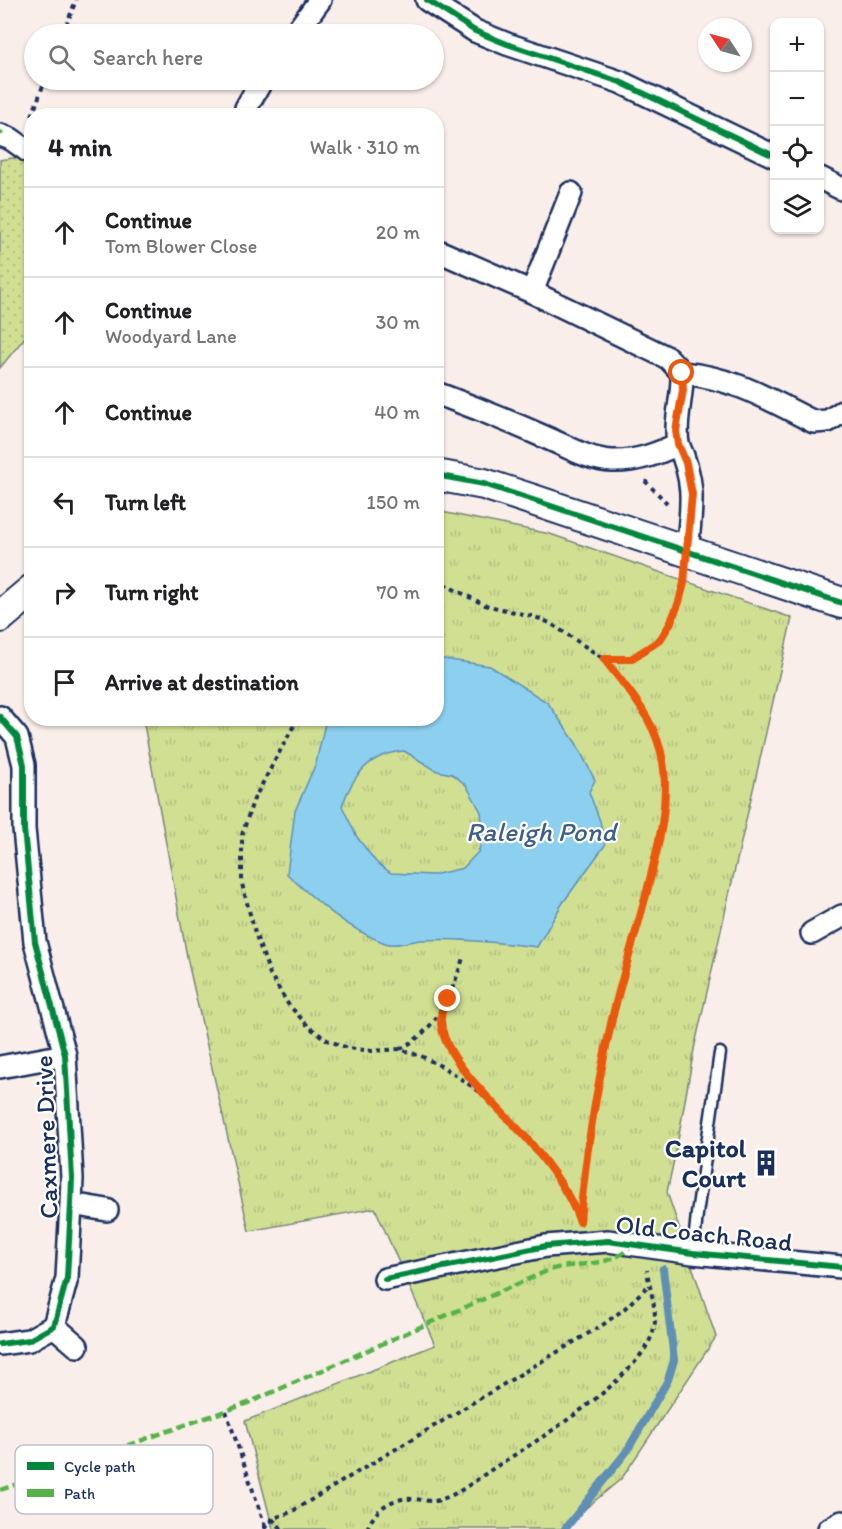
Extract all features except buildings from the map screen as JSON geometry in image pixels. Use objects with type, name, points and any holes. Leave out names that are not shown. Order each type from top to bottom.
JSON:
[{"type":"street","points":[[302,24],[320,0]]},
{"type":"street","points":[[427,0],[475,31],[620,82],[770,154]]},
{"type":"street","points":[[246,108],[256,90]]},
{"type":"street","points":[[1,135],[24,148]]},
{"type":"street","points":[[823,180],[842,189]]},
{"type":"street","points":[[532,292],[572,193]]},
{"type":"street","points":[[444,254],[532,292],[660,353],[682,373],[683,390],[676,431],[678,444],[686,463],[692,494],[687,552]]},
{"type":"street","points":[[682,373],[706,375],[731,382],[814,422],[828,421],[842,412]]},
{"type":"street","points":[[444,396],[480,409],[590,457],[611,461],[646,457],[678,444]]},
{"type":"street","points":[[444,476],[484,484],[842,603]]},
{"type":"street","points":[[0,617],[24,597]]},
{"type":"street","name":"Caxmere Drive","points":[[0,717],[17,737],[24,765],[24,829],[35,942],[65,1055],[72,1178],[71,1204],[67,1278],[54,1326]]},
{"type":"street","points":[[813,933],[842,916]]},
{"type":"street","name":"Caxmere Drive","points":[[0,1067],[65,1055]]},
{"type":"street","name":"Caxmere Drive","points":[[71,1204],[106,1210]]},
{"type":"street","name":"Old Coach Road","points":[[385,1279],[546,1246],[608,1241],[693,1253],[842,1267]]},
{"type":"street","points":[[0,1344],[29,1340],[54,1326],[77,1346]]},
{"type":"street","points":[[829,1529],[842,1522]]},
{"type":"lane","points":[[693,1253],[720,1053]]},
{"type":"path","points":[[67,24],[76,0]]},
{"type":"path","points":[[35,108],[41,90]]},
{"type":"path","points":[[611,461],[632,468],[665,502],[673,506],[691,507]]},
{"type":"path","points":[[604,659],[631,659],[660,640],[679,602],[684,583],[687,552]]},
{"type":"path","points":[[442,1011],[444,1032],[454,1055],[482,1093],[522,1133],[542,1158],[571,1199],[580,1222],[582,1188],[595,1102],[612,1019],[660,840],[665,796],[661,753],[651,724],[635,697],[604,659],[550,623],[536,617],[485,605],[444,584]]},
{"type":"path","points":[[294,726],[253,801],[242,836],[242,884],[255,933],[270,974],[288,1004],[309,1027],[327,1040],[348,1048],[372,1051],[400,1050],[423,1056],[482,1093]]},
{"type":"path","points":[[400,1050],[412,1043],[442,1011],[463,958]]},
{"type":"path","points":[[367,1529],[376,1514],[390,1502],[399,1499],[438,1501],[457,1493],[551,1432],[617,1380],[638,1360],[648,1345],[654,1329],[655,1312],[644,1245]]},
{"type":"path","points":[[264,1528],[272,1519],[291,1512],[604,1324],[649,1285]]},
{"type":"path","points":[[226,1411],[264,1528]]},
{"type":"path","points":[[272,1519],[282,1529]]},
{"type":"green space","points":[[19,157],[24,161],[24,339],[0,368],[0,160]]},
{"type":"green space","points":[[444,512],[550,534],[792,618],[694,1049],[667,1192],[716,1337],[622,1478],[561,1529],[273,1529],[245,1421],[435,1345],[375,1208],[249,1231],[188,962],[144,726],[444,726]]},
{"type":"water","name":"Raleigh Pond","points":[[444,659],[490,666],[548,703],[576,743],[595,780],[589,792],[600,821],[605,845],[562,904],[537,947],[450,940],[385,943],[345,922],[287,874],[295,811],[316,763],[324,726],[444,726]],"holes":[[[404,751],[437,771],[452,774],[466,785],[481,812],[483,830],[479,851],[463,868],[433,875],[391,873],[376,862],[357,837],[342,806],[351,785],[364,768],[381,756]]]},
{"type":"waterway","points":[[565,1529],[627,1451],[668,1380],[674,1360],[663,1269]]},
{"type":"marked path","points":[[0,131],[2,135]]},
{"type":"marked path","points":[[128,1445],[248,1403],[547,1271],[614,1258],[633,1244]]},
{"type":"marked path","points":[[0,1490],[15,1485]]},
{"type":"cycle path","points":[[427,0],[475,31],[620,82],[770,154]]},
{"type":"cycle path","points":[[444,476],[484,484],[842,603]]},
{"type":"cycle path","points":[[0,717],[17,737],[24,765],[24,829],[35,942],[65,1055],[72,1178],[67,1278],[54,1326],[29,1340],[0,1344]]},
{"type":"cycle path","points":[[385,1279],[546,1246],[608,1241],[693,1253],[842,1267]]},
{"type":"place","name":"Capitol Court","points":[[766,1163]]},
{"type":"route","points":[[448,999],[442,1011],[441,1022],[461,1067],[482,1093],[528,1139],[565,1189],[580,1222],[582,1188],[595,1102],[612,1019],[660,840],[665,796],[661,753],[651,724],[635,697],[604,659],[631,659],[660,640],[679,602],[684,583],[692,494],[686,463],[678,444],[676,431],[683,390],[682,373]]}]
